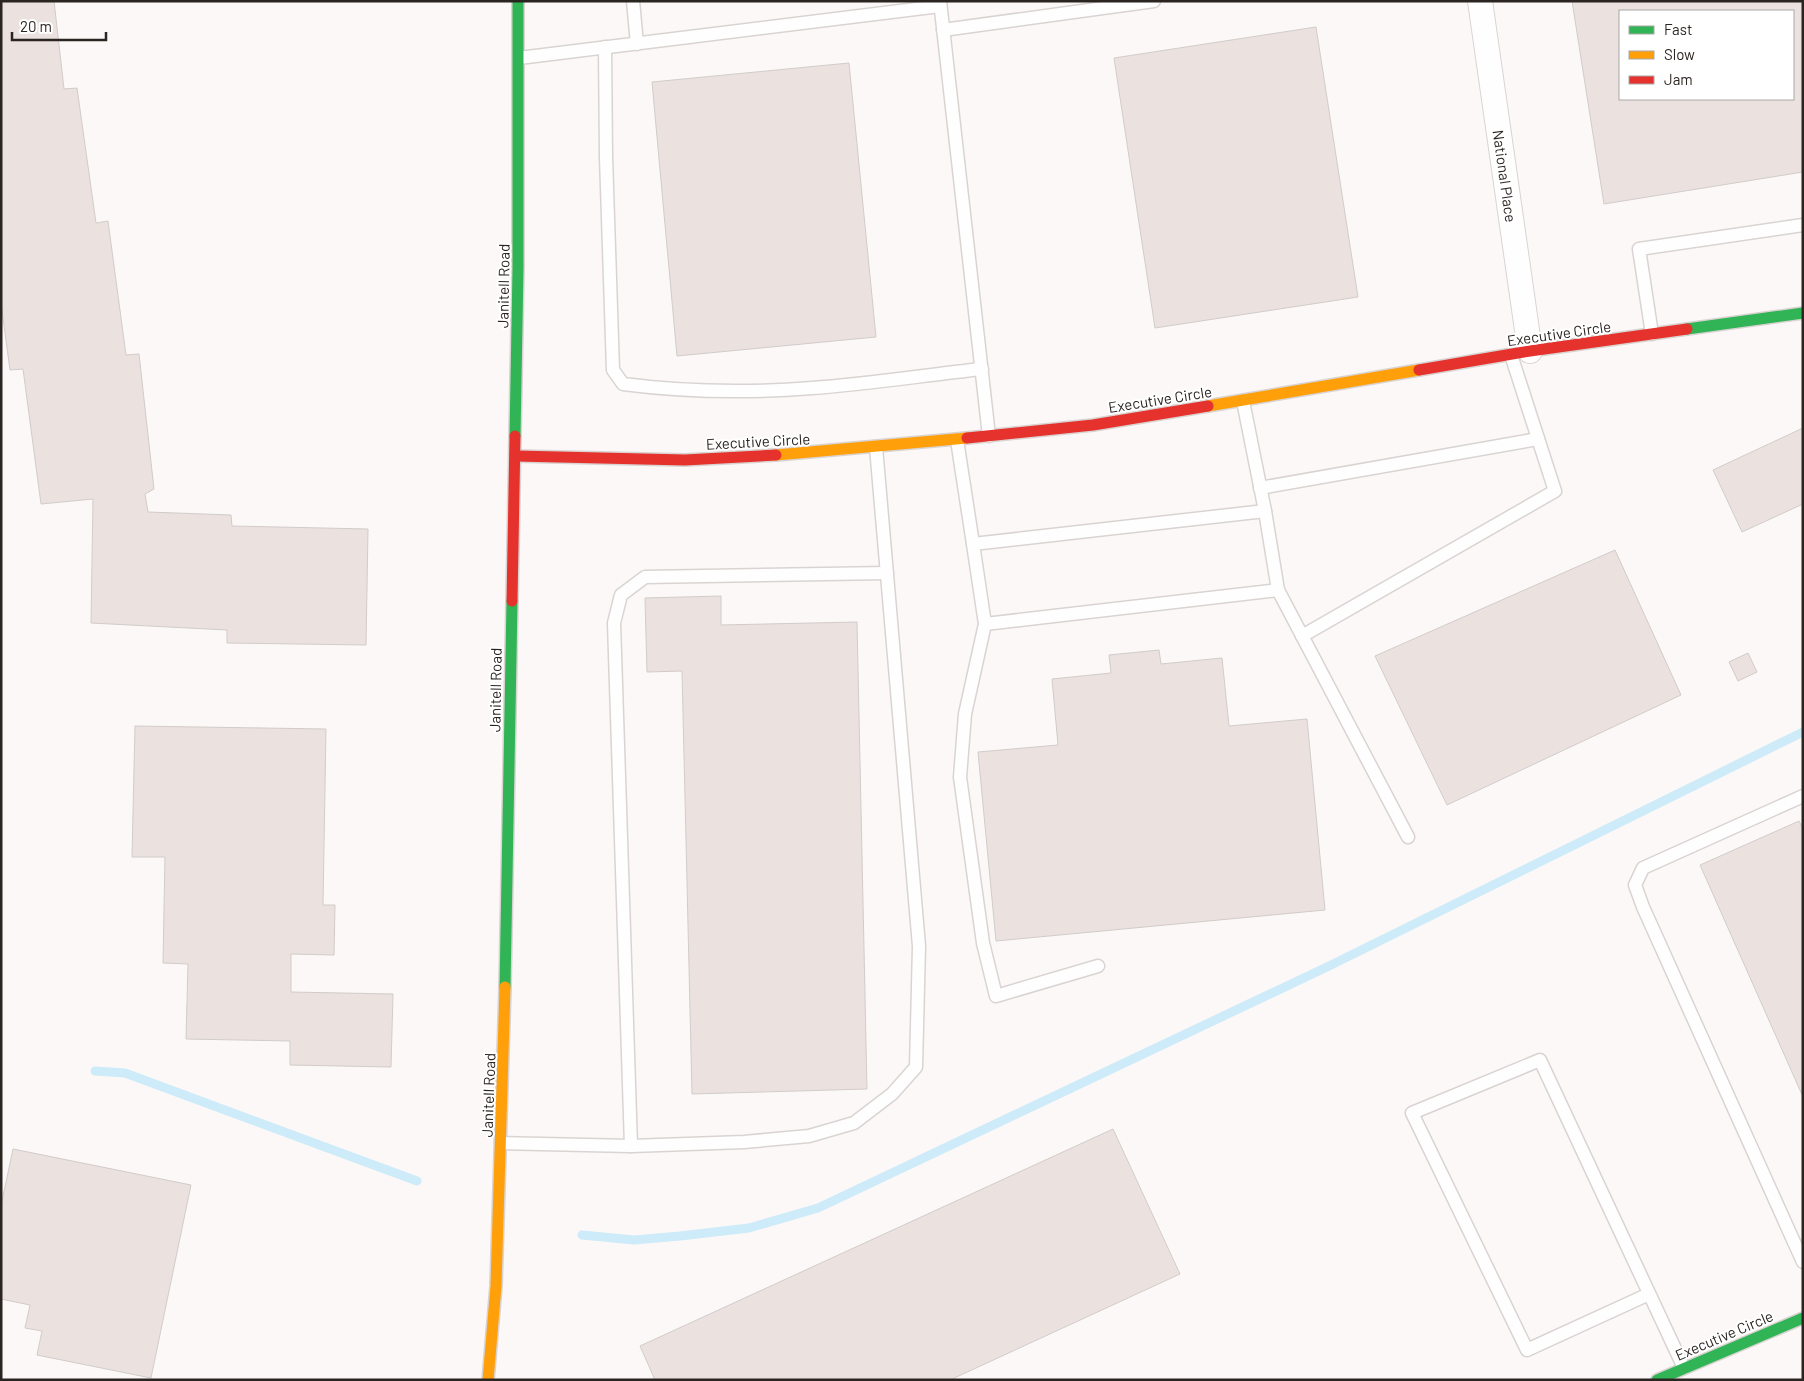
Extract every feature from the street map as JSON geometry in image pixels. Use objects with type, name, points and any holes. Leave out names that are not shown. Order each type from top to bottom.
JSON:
[{"type":"street","name":"Janitell Road","points":[[488,1380],[496,1286],[501,1143],[516,456],[518,1]]},
{"type":"street","name":"National Place","points":[[1480,1],[1520,353]]},
{"type":"street","name":"Executive Circle","points":[[516,456],[685,460],[785,455],[957,440],[1093,425],[1520,353],[1803,313]]},
{"type":"street","name":"Executive Circle","points":[[1657,1380],[1803,1318]]},
{"type":"lane","points":[[633,1],[636,44]]},
{"type":"lane","points":[[943,30],[1154,1]]},
{"type":"lane","points":[[519,58],[940,4],[989,436]]},
{"type":"lane","points":[[605,48],[606,157],[613,370],[623,384],[656,388],[741,391],[812,388],[982,369]]},
{"type":"lane","points":[[1652,334],[1639,249],[1803,225]]},
{"type":"lane","points":[[1302,636],[1555,491],[1538,439],[1520,353]]},
{"type":"lane","points":[[1243,401],[1265,510],[1278,590],[1408,837]]},
{"type":"lane","points":[[1260,488],[1538,439]]},
{"type":"lane","points":[[957,440],[986,624],[965,714],[960,777],[983,943],[996,996],[1098,966]]},
{"type":"lane","points":[[501,1143],[631,1146],[744,1142],[809,1136],[854,1123],[892,1094],[916,1067],[919,946],[876,447]]},
{"type":"lane","points":[[973,544],[1265,510]]},
{"type":"lane","points":[[631,1146],[614,623],[621,595],[645,577],[887,573]]},
{"type":"lane","points":[[986,624],[1278,590]]},
{"type":"lane","points":[[1803,796],[1643,868],[1635,885],[1643,907],[1800,1248],[1803,1262]]},
{"type":"lane","points":[[1649,1294],[1527,1350],[1412,1113],[1540,1060],[1684,1368]]},
{"type":"building","points":[[1,1],[54,1],[64,89],[77,88],[96,223],[108,221],[126,355],[139,354],[154,489],[145,494],[148,512],[231,515],[232,526],[368,529],[366,645],[227,643],[227,630],[91,623],[93,499],[41,504],[23,369],[10,370],[1,303]]},
{"type":"building","points":[[1572,1],[1803,1],[1803,172],[1604,204]]},
{"type":"building","points":[[1316,27],[1358,297],[1155,328],[1114,58]]},
{"type":"building","points":[[849,63],[876,337],[677,356],[652,82]]},
{"type":"building","points":[[1803,428],[1803,504],[1742,532],[1713,470]]},
{"type":"building","points":[[1615,550],[1681,695],[1447,805],[1375,656]]},
{"type":"building","points":[[721,596],[721,625],[857,622],[867,1089],[692,1094],[682,671],[647,672],[645,598]]},
{"type":"building","points":[[1159,650],[1161,664],[1222,658],[1229,726],[1307,719],[1325,910],[996,941],[978,752],[1058,745],[1052,679],[1111,673],[1109,655]]},
{"type":"building","points":[[1748,653],[1757,672],[1738,681],[1729,662]]},
{"type":"building","points":[[135,726],[326,729],[323,905],[335,905],[334,955],[291,954],[291,992],[393,994],[391,1067],[290,1065],[290,1041],[186,1039],[188,964],[163,963],[165,857],[132,857]]},
{"type":"building","points":[[1799,821],[1803,829],[1803,1097],[1700,865]]},
{"type":"building","points":[[1113,1129],[1180,1274],[950,1380],[655,1380],[640,1346]]},
{"type":"building","points":[[13,1149],[191,1185],[151,1378],[37,1355],[42,1331],[25,1328],[30,1305],[1,1299],[1,1206]]},
{"type":"waterway","points":[[582,1235],[634,1240],[680,1236],[749,1228],[818,1208],[1329,966],[1803,732]]},
{"type":"waterway","points":[[95,1071],[125,1073],[417,1181]]},
{"type":"traffic: fast","points":[[515,436],[518,268],[518,1]]},
{"type":"traffic: fast","points":[[1687,329],[1803,313]]},
{"type":"traffic: fast","points":[[505,987],[512,601]]},
{"type":"traffic: fast","points":[[1657,1380],[1803,1318]]},
{"type":"traffic: slow","points":[[1208,406],[1419,370]]},
{"type":"traffic: slow","points":[[776,455],[967,438]]},
{"type":"traffic: slow","points":[[488,1380],[496,1286],[505,987]]},
{"type":"traffic: jam","points":[[1419,370],[1530,351],[1687,329]]},
{"type":"traffic: jam","points":[[967,438],[1093,425],[1208,406]]},
{"type":"traffic: jam","points":[[512,601],[515,436]]},
{"type":"traffic: jam","points":[[516,456],[685,460],[776,455]]}]
